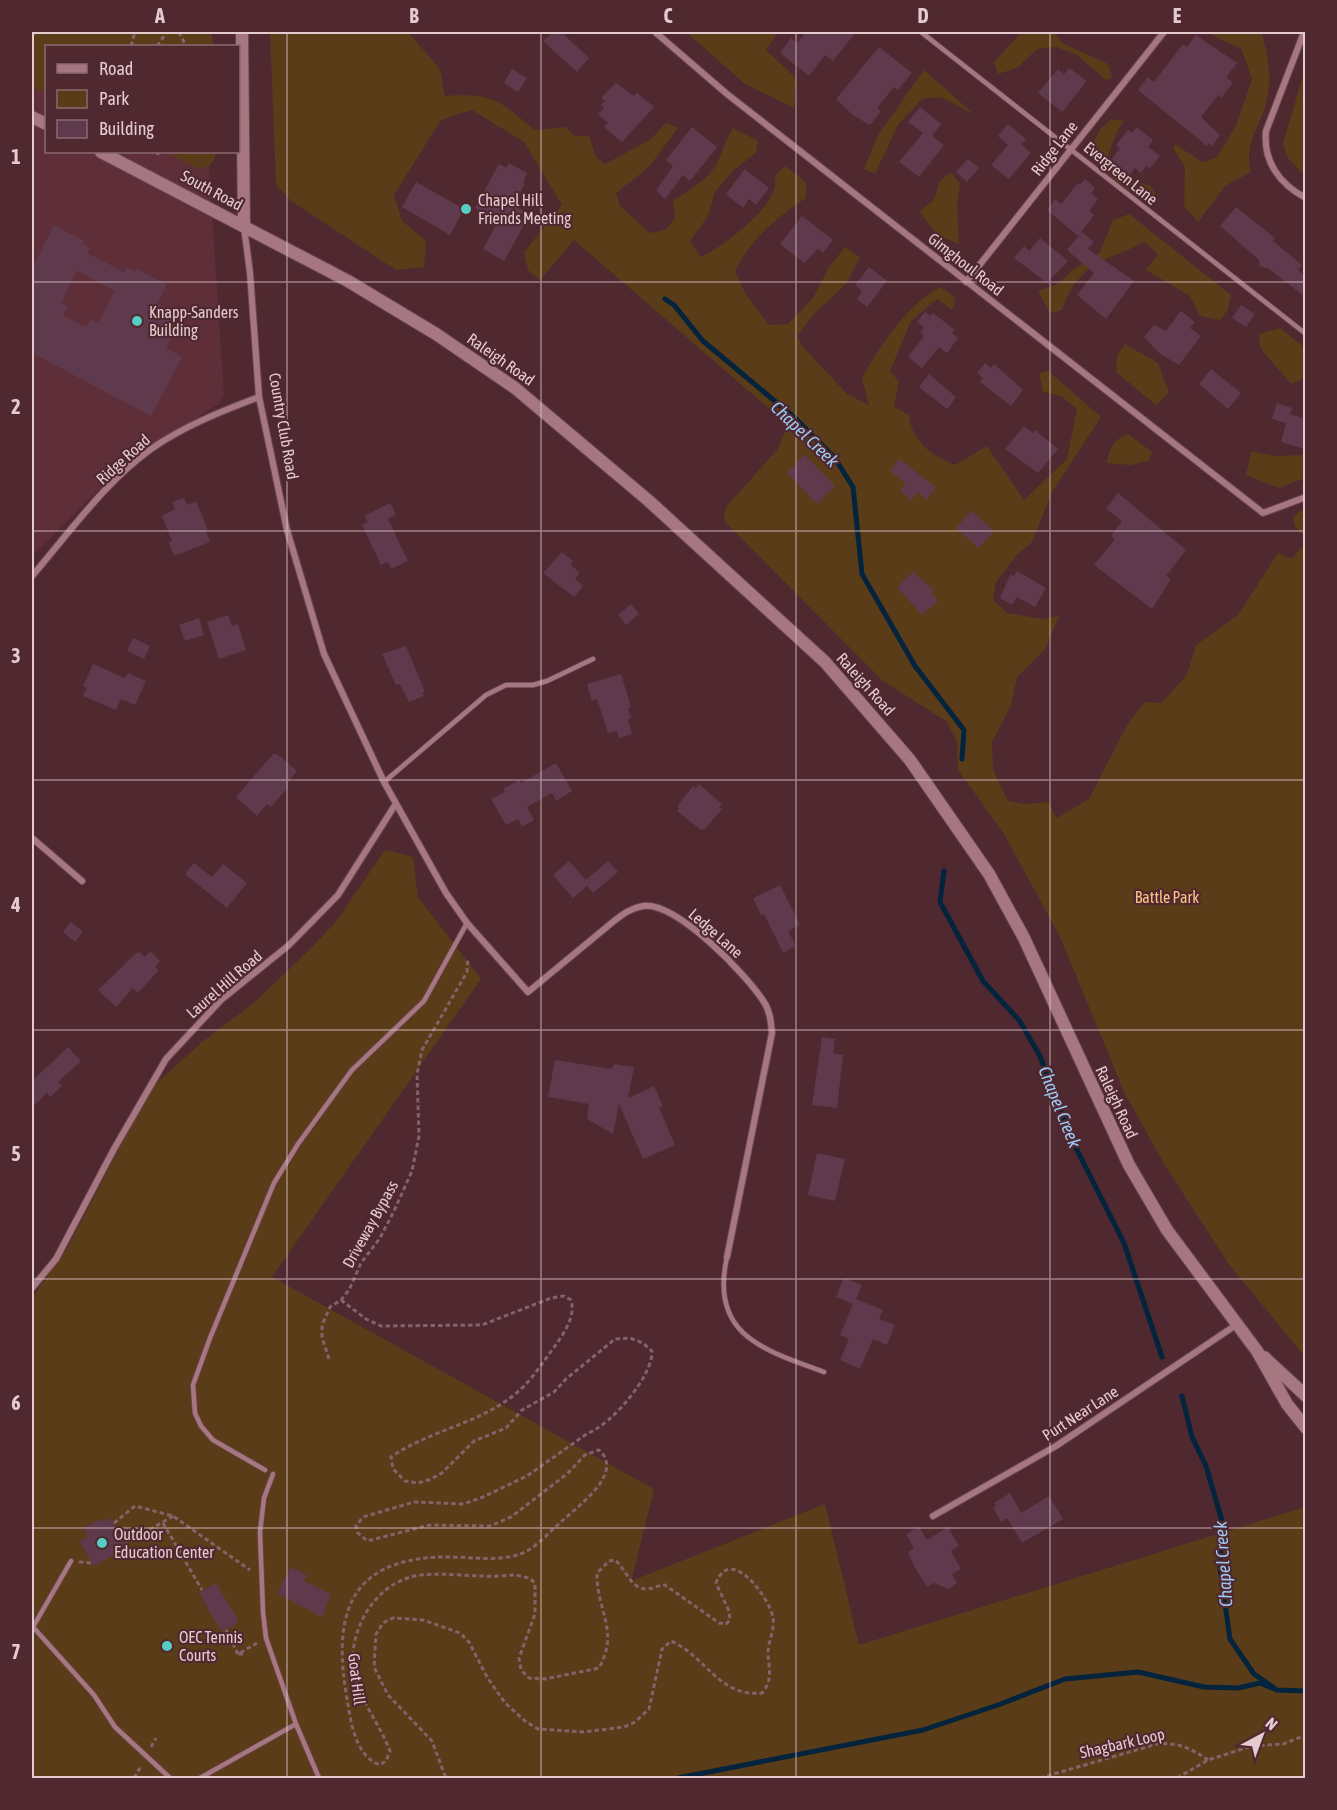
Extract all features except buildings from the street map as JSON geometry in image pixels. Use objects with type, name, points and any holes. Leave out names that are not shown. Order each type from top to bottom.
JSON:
[{"type":"main road","name":"Country Club Road","points":[[242,32],[244,226]]},
{"type":"main road","name":"South Road","points":[[103,153],[244,226]]},
{"type":"main road","name":"Raleigh Road","points":[[244,226],[348,281],[426,328],[515,388],[649,501],[825,662],[869,710],[910,760],[989,874],[1024,938],[1129,1164],[1167,1230],[1257,1351],[1305,1396]]},
{"type":"main road","name":"Raleigh Road","points":[[1257,1351],[1287,1404],[1305,1428]]},
{"type":"street","name":"Gimghoul Road","points":[[655,32],[727,94],[1263,513],[1305,497]]},
{"type":"street","name":"Ridge Lane","points":[[966,282],[1164,32]]},
{"type":"street","points":[[1304,32],[1266,131],[1265,144],[1266,154],[1281,179],[1305,198]]},
{"type":"street","name":"Country Club Road","points":[[244,226],[250,273],[259,397],[304,592],[324,654],[395,805]]},
{"type":"street","name":"Ridge Road","points":[[32,576],[114,483],[151,449],[198,423],[259,397]]},
{"type":"street","name":"Ledge Lane","points":[[395,805],[446,893],[467,923],[528,992],[627,911],[644,906],[664,909],[684,922],[734,966],[764,1002],[770,1015],[772,1033],[728,1257]]},
{"type":"street","name":"Laurel Hill Road","points":[[32,1288],[56,1259],[119,1140],[166,1059],[221,1000],[289,945],[326,910],[360,864],[395,805]]},
{"type":"street","points":[[32,838],[82,881]]},
{"type":"street","name":"Purt Near Lane","points":[[933,1516],[1056,1446],[1236,1325]]},
{"type":"lane","name":"Evergreen Lane","points":[[921,32],[1305,334]]},
{"type":"lane","points":[[384,782],[486,695],[506,685],[533,685],[547,681],[593,659]]},
{"type":"lane","points":[[265,1470],[213,1440],[201,1426],[195,1413],[193,1385],[210,1338],[274,1183],[298,1144],[352,1070],[424,1000],[467,923]]},
{"type":"lane","points":[[728,1257],[722,1285],[731,1314],[743,1333],[761,1348],[824,1372]]},
{"type":"lane","points":[[273,1474],[264,1498],[260,1532],[266,1638],[296,1724],[320,1779]]},
{"type":"lane","points":[[71,1561],[33,1627],[94,1695],[115,1727],[170,1779]]},
{"type":"lane","points":[[200,1779],[296,1724]]},
{"type":"path","points":[[32,37],[34,32]]},
{"type":"path","points":[[158,45],[167,32]]},
{"type":"path","name":"Driveway Bypass","points":[[329,1359],[322,1337],[322,1325],[330,1307],[341,1300],[349,1290],[361,1263],[380,1238],[412,1171],[420,1136],[417,1074],[422,1050],[467,972],[468,958]]},
{"type":"path","name":"Goat Hill","points":[[341,1300],[366,1319],[381,1326],[482,1325],[551,1298],[564,1296],[571,1300],[574,1308],[563,1334],[537,1370],[513,1396],[487,1412],[391,1457],[393,1469],[405,1481],[418,1483],[442,1473],[474,1441],[507,1428],[522,1410],[554,1392],[566,1379],[615,1339],[630,1338],[643,1343],[652,1351],[652,1362],[644,1378],[599,1430],[588,1433],[527,1476],[464,1504],[414,1502],[363,1517],[356,1526],[358,1533],[367,1541],[430,1525],[490,1526],[511,1517],[532,1502],[585,1455],[599,1450],[604,1455],[607,1467],[597,1489],[523,1553],[500,1558],[439,1557],[412,1560],[396,1565],[363,1582],[354,1594],[346,1614],[340,1660],[358,1743],[373,1762],[380,1765],[386,1761],[390,1751],[356,1681],[352,1665],[356,1637],[365,1612],[384,1592],[416,1576],[516,1575],[529,1578],[535,1583],[535,1614],[519,1658],[521,1670],[529,1678],[545,1679],[599,1668],[608,1652],[597,1573],[609,1561],[615,1560],[621,1564],[635,1584],[645,1589],[665,1586],[719,1623],[726,1624],[730,1620],[729,1611],[716,1583],[724,1571],[732,1569],[751,1579],[773,1617],[768,1653],[770,1677],[762,1693],[745,1695],[732,1689],[672,1641],[662,1649],[649,1709],[635,1722],[624,1727],[583,1732],[538,1729],[525,1721],[505,1703],[487,1677],[469,1642],[460,1633],[423,1620],[393,1618],[383,1623],[376,1634],[374,1666],[388,1695],[432,1741],[446,1779]]},
{"type":"path","points":[[114,1523],[135,1506],[173,1516],[262,1578]]},
{"type":"path","points":[[124,1545],[173,1516]]},
{"type":"path","points":[[163,1523],[202,1590]]},
{"type":"path","points":[[226,1630],[241,1654],[266,1638]]},
{"type":"path","points":[[1177,1779],[1208,1760],[1251,1746],[1283,1744],[1305,1735]]},
{"type":"path","name":"Shagbark Loop","points":[[1040,1779],[1157,1744],[1171,1743],[1192,1748],[1208,1760]]},
{"type":"shaded area","points":[[32,32],[45,45],[45,153],[208,153],[224,395],[218,404],[122,467],[32,556]]},
{"type":"green space","points":[[32,32],[212,32],[213,45],[45,45],[45,94],[32,87]]},
{"type":"green space","name":"Battle Park","points":[[270,32],[408,32],[440,69],[445,96],[485,98],[503,105],[535,130],[566,127],[574,136],[589,136],[596,157],[605,164],[650,140],[666,123],[678,128],[649,167],[616,193],[620,206],[650,233],[665,230],[675,218],[673,200],[692,189],[714,169],[733,128],[758,141],[756,153],[734,170],[715,192],[708,216],[690,241],[701,257],[732,237],[753,219],[775,188],[775,176],[785,166],[806,182],[806,198],[765,230],[741,259],[735,271],[745,293],[769,325],[788,324],[813,298],[829,267],[845,247],[860,257],[846,284],[814,314],[797,336],[804,348],[847,394],[869,405],[862,378],[896,326],[917,303],[941,287],[956,298],[952,310],[937,299],[911,321],[890,371],[899,382],[894,407],[909,415],[914,433],[924,446],[938,457],[955,465],[987,446],[1024,500],[1067,459],[1077,409],[1061,396],[1043,392],[1039,373],[1048,371],[1101,417],[1052,492],[1032,542],[1016,556],[996,582],[993,600],[1007,613],[1041,619],[1059,616],[1045,649],[1017,677],[1011,706],[992,742],[993,770],[1008,801],[1024,804],[1048,802],[1057,818],[1089,799],[1126,727],[1144,702],[1162,703],[1187,674],[1196,645],[1238,615],[1278,553],[1292,559],[1305,543],[1305,1357],[1228,1263],[1166,1167],[1125,1094],[1060,937],[1004,834],[958,770],[957,741],[946,721],[883,681],[724,521],[726,507],[777,450],[788,425],[574,240],[540,280],[528,270],[524,252],[562,205],[524,142],[472,110],[441,120],[394,195],[402,221],[426,241],[424,267],[396,270],[291,201],[276,185]]},
{"type":"green space","points":[[686,32],[778,32],[766,50],[796,78],[794,108],[745,84]]},
{"type":"green space","points":[[1022,32],[1055,32],[1062,43],[1108,64],[1112,78],[1106,80],[1077,55],[1056,47],[1037,49],[1017,68],[998,74],[994,62]]},
{"type":"green space","points":[[1209,32],[1262,34],[1268,58],[1269,83],[1267,100],[1249,152],[1251,172],[1225,186],[1198,222],[1184,206],[1185,167],[1173,148],[1175,144],[1202,162],[1216,158],[1236,126],[1252,79],[1241,48]]},
{"type":"green space","points":[[1305,69],[1305,176],[1288,158],[1283,143]]},
{"type":"green space","points":[[924,70],[975,115],[941,97],[922,99],[898,125],[875,174],[864,169],[878,135]]},
{"type":"green space","points":[[1112,119],[1124,121],[1117,131],[1106,161],[1131,180],[1151,186],[1157,198],[1150,203],[1116,180],[1101,166],[1090,149],[1101,128]]},
{"type":"green space","points":[[167,153],[216,153],[214,160],[208,167],[198,168]]},
{"type":"green space","points":[[951,172],[960,184],[957,204],[959,244],[938,235],[919,212],[934,199],[940,181]]},
{"type":"green space","points":[[1129,214],[1231,295],[1227,311],[1220,320],[1200,316],[1190,296],[1146,270],[1158,254],[1145,242],[1094,266],[1076,282],[1062,310],[1050,313],[1038,291],[1060,283],[1072,270],[1099,254],[1113,220]]},
{"type":"green space","points":[[1280,328],[1305,348],[1305,378],[1291,384],[1260,348],[1259,334]]},
{"type":"green space","points":[[1125,344],[1158,363],[1169,392],[1156,405],[1116,372],[1117,355]]},
{"type":"green space","points":[[1128,434],[1152,452],[1149,461],[1130,465],[1107,463],[1113,445]]},
{"type":"green space","points":[[1251,451],[1276,456],[1305,455],[1305,478],[1279,488],[1246,475]]},
{"type":"green space","points":[[1305,507],[1305,537],[1296,529],[1293,517]]},
{"type":"green space","points":[[385,850],[413,857],[418,897],[481,979],[272,1277],[654,1489],[631,1581],[825,1504],[859,1645],[1305,1507],[1305,1778],[32,1778],[32,1298],[69,1245],[150,1089],[202,1042],[255,1002],[310,949],[335,923]]},
{"type":"waterway","name":"Chapel Creek","points":[[665,299],[674,305],[703,341],[795,418],[834,457],[853,487],[862,574],[915,666],[964,730],[962,759]]},
{"type":"waterway","name":"Chapel Creek","points":[[944,871],[940,902],[983,981],[1019,1020],[1040,1056],[1074,1144],[1124,1243],[1162,1357]]},
{"type":"waterway","name":"Chapel Creek","points":[[1182,1396],[1192,1437],[1206,1466],[1222,1521],[1220,1568],[1230,1639],[1254,1674],[1277,1690],[1306,1691]]},
{"type":"waterway","points":[[678,1778],[923,1730],[998,1705],[1065,1679],[1138,1672],[1204,1687],[1238,1688],[1260,1683],[1277,1690]]},
{"type":"place","name":"Chapel Hill Friends Meeting","points":[[466,209]]},
{"type":"place","name":"Knapp-Sanders Building","points":[[137,321]]},
{"type":"place","name":"Outdoor Education Center","points":[[102,1543]]},
{"type":"place","name":"OEC Tennis Courts","points":[[167,1646]]}]
